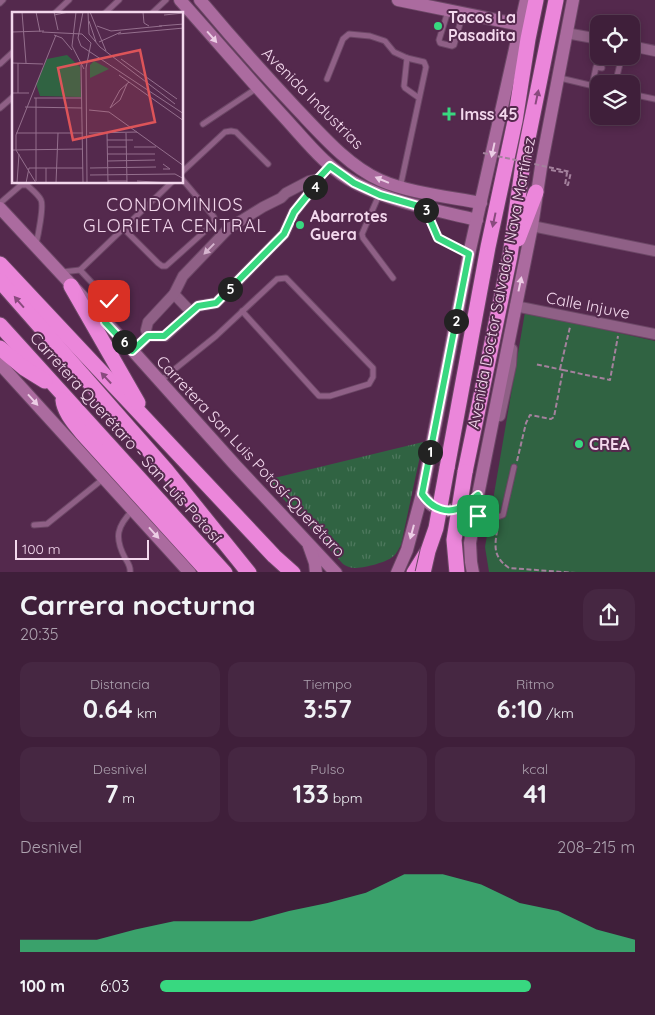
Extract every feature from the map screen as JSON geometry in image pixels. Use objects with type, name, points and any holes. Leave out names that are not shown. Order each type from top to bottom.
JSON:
[{"type":"highway","name":"Avenida Doctor Salvador Nava Martínez","points":[[423,572],[436,528],[488,247],[515,121],[536,0]]},
{"type":"highway","name":"Avenida Doctor Salvador Nava Martínez","points":[[457,572],[454,540],[465,472],[510,256],[523,163],[556,0]]},
{"type":"highway","points":[[514,54],[516,71],[512,105],[515,121]]},
{"type":"highway","points":[[510,256],[536,192]]},
{"type":"highway","name":"Carretera Querétaro - San Luis Potosí","points":[[0,264],[274,556],[293,572]]},
{"type":"highway","points":[[0,281],[166,470],[250,572]]},
{"type":"highway","points":[[71,286],[150,424]]},
{"type":"highway","name":"Carretera Querétaro - San Luis Potosí","points":[[0,325],[225,572]]},
{"type":"highway","points":[[0,348],[24,368],[62,392],[64,405],[69,416],[82,433],[209,572]]},
{"type":"highway","points":[[414,572],[428,551]]},
{"type":"main road","name":"Avenida Industrias","points":[[180,0],[316,153],[330,166],[354,183],[380,195],[477,220]]},
{"type":"main road","name":"Avenida Industrias","points":[[200,0],[284,95],[337,150],[362,169],[380,180],[400,187],[481,203]]},
{"type":"main road","points":[[398,0],[521,25]]},
{"type":"main road","name":"Avenida Doctor Salvador Nava Martínez","points":[[397,572],[407,550],[422,494],[469,254],[526,0]]},
{"type":"main road","name":"Avenida Doctor Salvador Nava Martínez","points":[[473,572],[470,543],[532,226],[536,192],[573,0]]},
{"type":"main road","points":[[253,83],[261,78],[284,95]]},
{"type":"main road","name":"Carretera San Luis Potosí-Querétaro","points":[[0,208],[236,466],[336,572]]},
{"type":"main road","points":[[0,364],[190,572]]},
{"type":"main road","points":[[422,494],[427,502],[443,510],[461,508],[480,495]]},
{"type":"main road","points":[[306,540],[312,553],[316,572]]},
{"type":"street","points":[[566,32],[590,38]]},
{"type":"street","points":[[640,48],[655,51]]},
{"type":"street","points":[[132,351],[148,336],[164,336],[198,306],[216,303],[284,234],[294,212],[330,166]]},
{"type":"street","points":[[148,336],[146,330],[148,322],[174,294],[182,276],[229,228],[281,198],[286,193],[309,181],[318,179]]},
{"type":"street","points":[[281,198],[294,212]]},
{"type":"street","points":[[532,226],[655,251]]},
{"type":"street","points":[[174,294],[191,312]]},
{"type":"street","name":"Calle Injuve","points":[[514,311],[655,334]]},
{"type":"lane","points":[[0,3],[4,0]]},
{"type":"lane","points":[[56,12],[70,0]]},
{"type":"lane","points":[[106,12],[119,0]]},
{"type":"lane","points":[[154,12],[166,0]]},
{"type":"lane","points":[[448,10],[439,40],[440,43],[452,46],[463,13]]},
{"type":"lane","points":[[328,79],[344,39],[349,34],[370,36],[385,42],[394,52],[407,58],[424,62],[426,65],[397,200]]},
{"type":"lane","points":[[0,64],[12,53]]},
{"type":"lane","points":[[407,58],[404,86],[419,98]]},
{"type":"lane","points":[[596,75],[596,67],[602,68]]},
{"type":"lane","points":[[557,77],[590,85]]},
{"type":"lane","points":[[203,124],[253,83]]},
{"type":"lane","points":[[640,96],[655,99]]},
{"type":"lane","points":[[0,108],[12,98]]},
{"type":"lane","points":[[184,170],[225,132],[231,130],[236,132],[268,164]]},
{"type":"lane","points":[[123,228],[158,263],[166,266],[214,223],[214,217],[184,181]]},
{"type":"lane","points":[[59,272],[80,270],[170,184]]},
{"type":"lane","points":[[0,203],[21,185],[27,185],[41,200],[36,247]]},
{"type":"lane","points":[[380,195],[362,234],[392,278]]},
{"type":"lane","points":[[425,208],[438,238],[469,254]]},
{"type":"lane","points":[[80,270],[109,301],[109,310],[105,322]]},
{"type":"lane","points":[[160,382],[216,336],[242,311],[277,279],[286,278],[373,368],[373,377],[369,384],[330,396],[319,396],[242,311]]},
{"type":"lane","points":[[476,515],[495,518],[503,515],[515,464]]},
{"type":"lane","points":[[34,524],[47,524],[104,478]]},
{"type":"lane","points":[[130,572],[131,568],[120,548],[118,533],[124,520],[133,510]]},
{"type":"path","points":[[483,153],[571,172],[568,185],[565,185],[567,173],[541,168]]},
{"type":"path","points":[[515,464],[530,415],[551,420],[554,417],[570,326]]},
{"type":"path","points":[[535,364],[610,380],[618,336]]},
{"type":"path","points":[[499,516],[495,547],[496,555],[509,568],[576,572]]},
{"type":"green space","name":"CREA","points":[[525,312],[655,341],[655,572],[489,572],[485,547]]},
{"type":"green space","points":[[423,442],[401,545],[393,557],[373,565],[355,568],[343,564],[266,480]]},
{"type":"place","name":"Tacos La Pasadita","points":[[438,26]]},
{"type":"place","name":"Imss 45","points":[[449,114]]},
{"type":"place","name":"Abarrotes Guera","points":[[300,225]]},
{"type":"place","name":"CREA","points":[[579,444]]},
{"type":"district","name":"CONDOMINIOS GLORIETA CENTRAL","points":[[175,214]]},
{"type":"route","points":[[109,301],[109,310],[105,322],[132,351],[148,336],[164,336],[198,306],[216,303],[284,234],[294,212],[330,166],[354,183],[380,195],[425,208],[438,238],[469,254],[422,494],[427,502],[443,510],[461,508],[478,495],[474,515],[478,516]]}]
